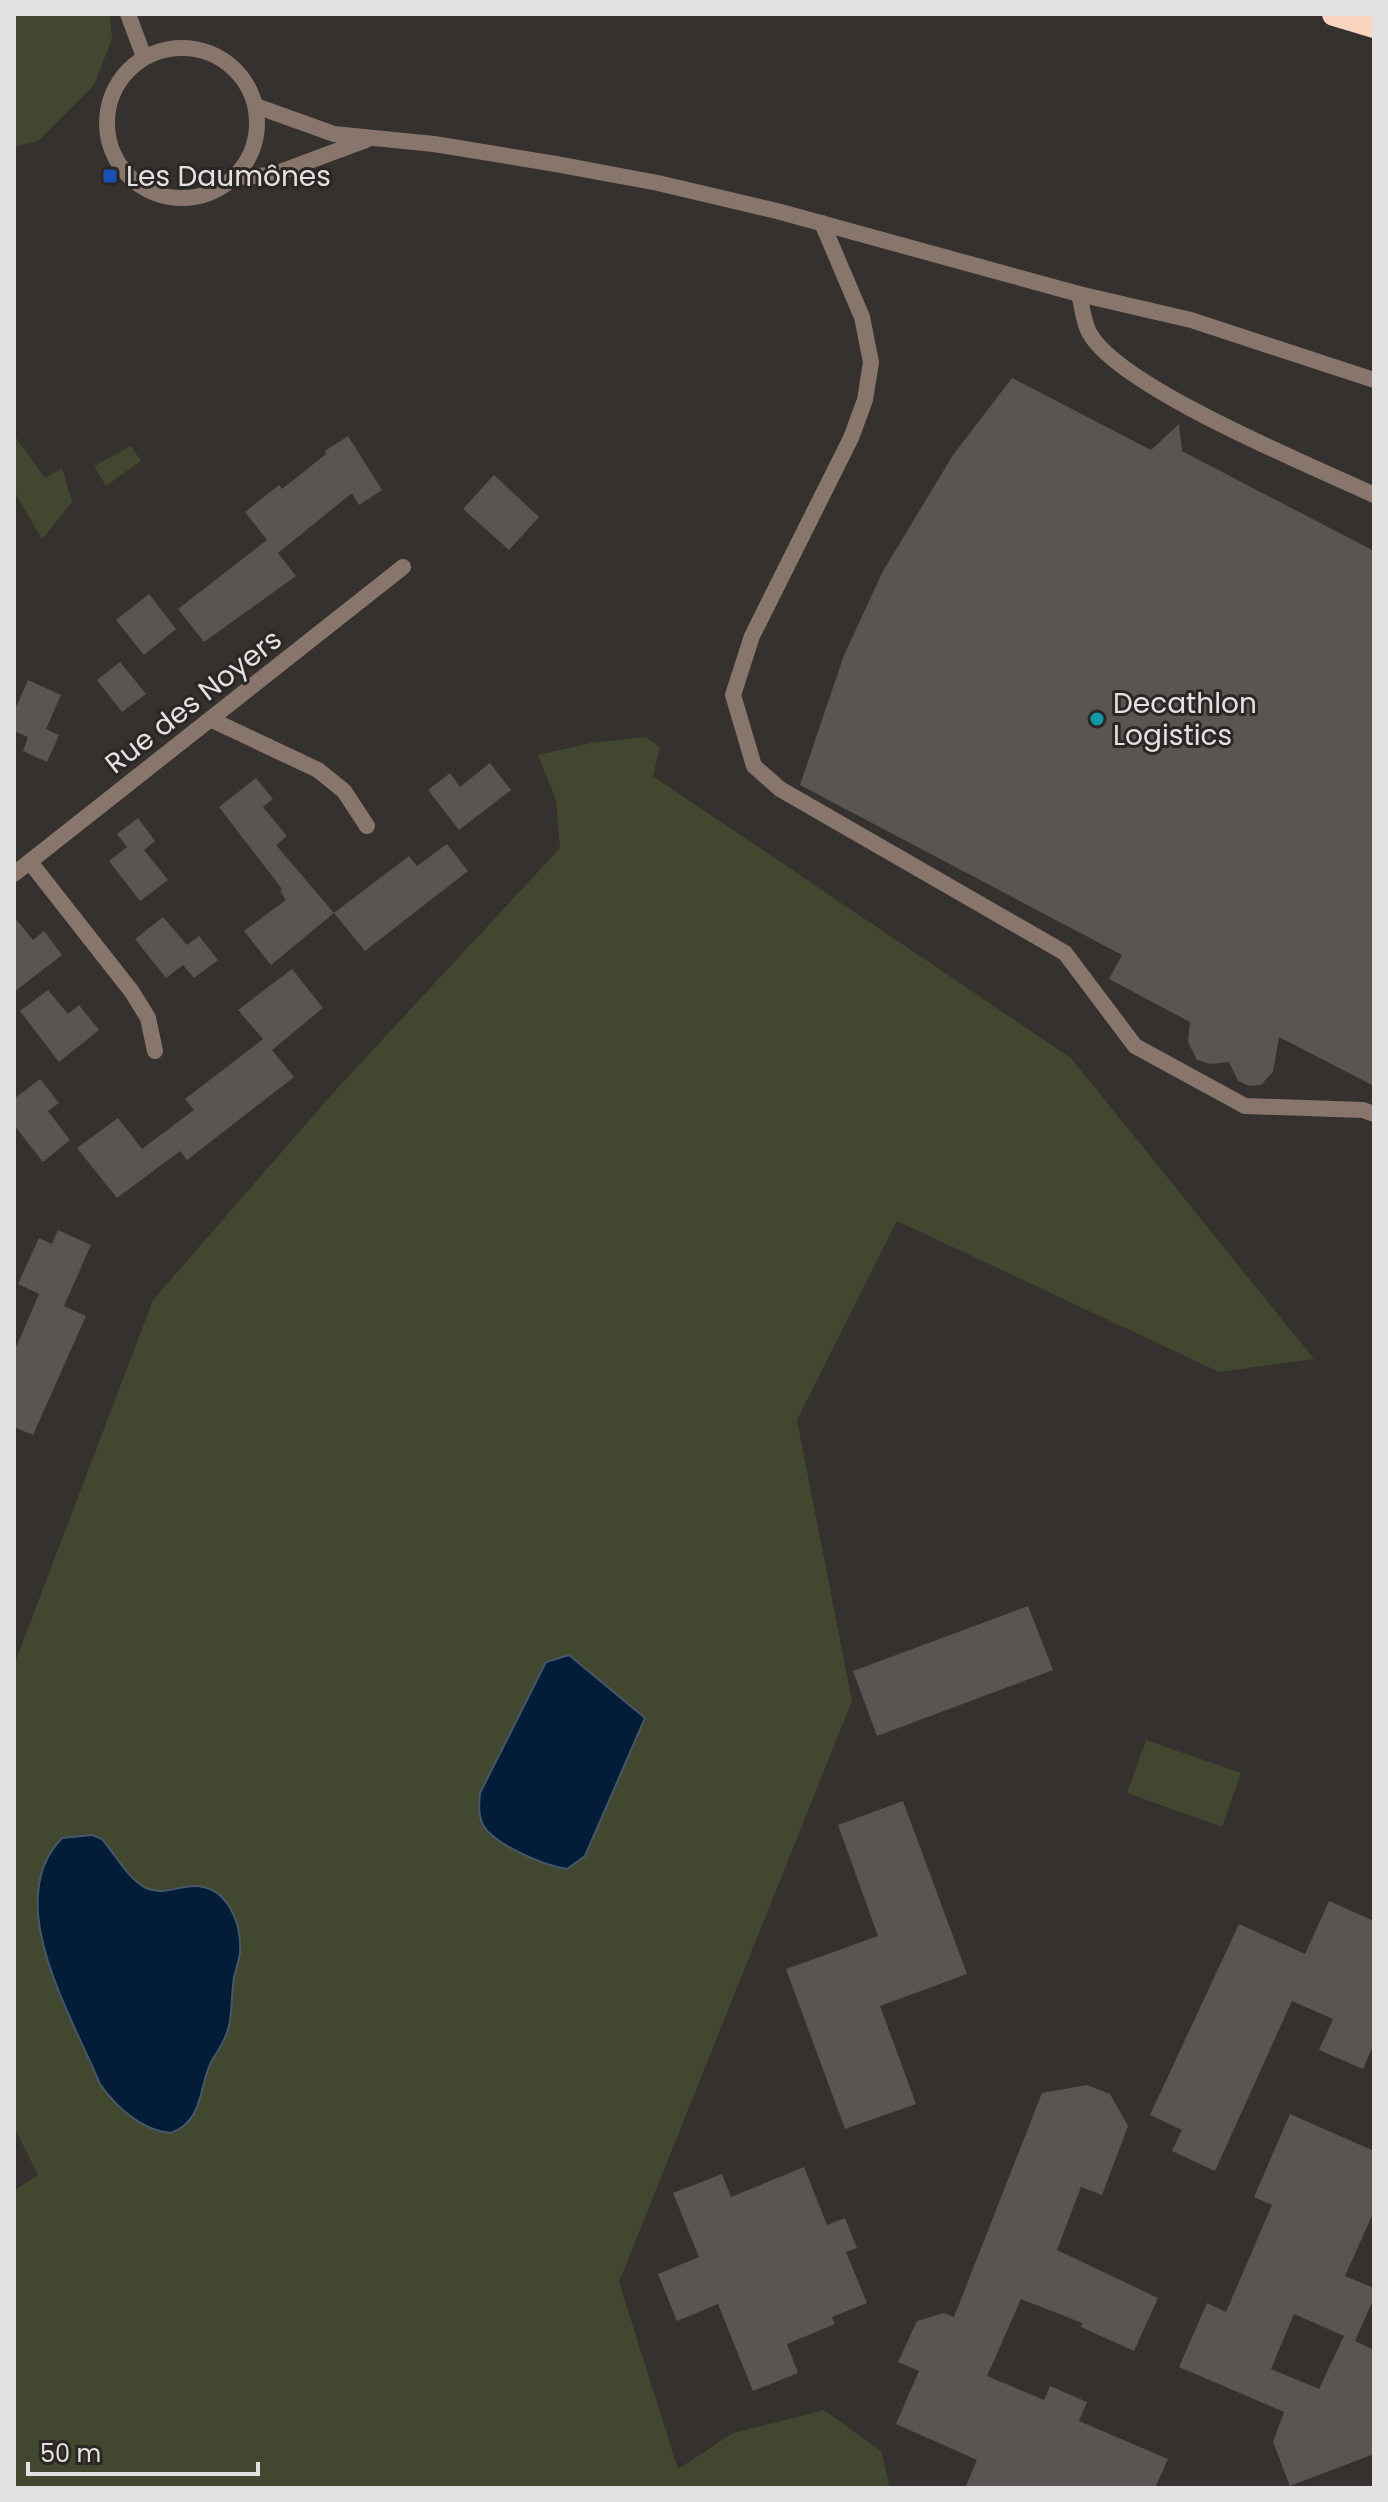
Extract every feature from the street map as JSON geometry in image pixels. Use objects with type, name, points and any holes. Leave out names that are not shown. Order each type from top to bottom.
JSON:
[{"type":"highway","points":[[1334,14],[1374,26]]},
{"type":"street","points":[[128,14],[144,57]]},
{"type":"street","points":[[175,47],[210,53],[239,74],[256,106],[258,130],[251,155],[236,177],[212,193],[186,199],[157,195],[134,183],[117,164],[107,140],[108,104],[119,80],[144,57],[175,47]]},
{"type":"street","points":[[256,106],[305,126],[366,140],[434,144],[629,177],[822,223],[1079,294],[1191,320],[1374,380]]},
{"type":"street","points":[[236,177],[272,175],[366,140]]},
{"type":"street","points":[[822,223],[862,317],[871,362],[865,400],[851,438],[752,636],[733,695],[754,766],[780,789],[1065,953],[1135,1046],[1245,1106],[1363,1110],[1374,1114]]},
{"type":"street","points":[[1079,294],[1088,332],[1127,370],[1193,410],[1374,495]]},
{"type":"street","name":"Rue des Noyers","points":[[14,874],[403,567]]},
{"type":"street","points":[[212,720],[318,770],[344,791],[367,826]]},
{"type":"street","points":[[30,862],[132,992],[148,1018],[155,1051]]},
{"type":"green space","points":[[14,14],[110,14],[112,39],[94,85],[38,141],[14,147]]},
{"type":"green space","points":[[14,435],[45,478],[62,468],[72,502],[42,539],[14,491]]},
{"type":"green space","points":[[131,446],[141,461],[106,486],[94,466]]},
{"type":"green space","points":[[645,737],[660,747],[653,776],[1071,1058],[1314,1359],[1219,1372],[897,1221],[797,1420],[852,1701],[619,2282],[678,2469],[733,2433],[824,2410],[881,2451],[890,2488],[14,2488],[14,2191],[38,2175],[14,2127],[14,1665],[153,1300],[333,1093],[560,848],[556,800],[538,755],[591,743]]},
{"type":"green space","points":[[1146,1740],[1241,1773],[1222,1827],[1127,1793]]},
{"type":"water","points":[[569,1655],[645,1718],[585,1856],[567,1869],[534,1859],[498,1840],[483,1825],[479,1805],[480,1793],[546,1662]]},
{"type":"water","points":[[92,1835],[102,1839],[128,1872],[146,1888],[164,1891],[194,1886],[216,1892],[230,1909],[238,1930],[240,1953],[226,2036],[209,2066],[191,2119],[171,2133],[140,2123],[100,2084],[47,1959],[39,1926],[38,1893],[45,1864],[62,1838]]},
{"type":"building","name":"Decathlon Logistics","points":[[1012,378],[1151,450],[1179,424],[1182,451],[1374,551],[1374,1086],[1279,1037],[1273,1072],[1261,1085],[1249,1086],[1238,1081],[1229,1062],[1210,1064],[1197,1060],[1188,1042],[1190,1022],[1109,979],[1122,955],[800,785],[844,655],[883,571],[953,455]]},
{"type":"building","points":[[348,436],[382,490],[359,505],[352,493],[278,553],[296,576],[204,642],[178,609],[267,540],[245,512],[279,485],[282,489],[326,454],[325,451]]},
{"type":"building","points":[[494,475],[539,517],[509,550],[463,509]]},
{"type":"building","points":[[149,594],[176,629],[144,655],[116,620]]},
{"type":"building","points":[[120,662],[146,694],[122,712],[97,680]]},
{"type":"building","points":[[28,680],[61,695],[46,729],[59,735],[47,762],[23,751],[28,737],[14,731],[14,712]]},
{"type":"building","points":[[490,763],[511,790],[459,830],[428,790],[450,773],[460,787]]},
{"type":"building","points":[[256,778],[273,799],[263,807],[287,836],[276,845],[334,913],[271,965],[244,931],[286,900],[280,891],[282,889],[219,807]]},
{"type":"building","points":[[138,818],[155,841],[144,850],[168,880],[140,901],[109,861],[127,847],[117,834]]},
{"type":"building","points":[[447,844],[468,871],[365,951],[334,913],[409,856],[417,866]]},
{"type":"building","points":[[14,917],[33,940],[44,931],[62,955],[14,992]]},
{"type":"building","points":[[163,917],[187,945],[199,936],[218,960],[194,978],[183,965],[166,978],[135,939]]},
{"type":"building","points":[[292,969],[323,1008],[272,1050],[294,1077],[187,1160],[180,1151],[117,1198],[77,1148],[118,1118],[142,1149],[194,1110],[185,1099],[263,1039],[238,1010]]},
{"type":"building","points":[[48,990],[68,1014],[79,1005],[99,1030],[59,1062],[20,1011]]},
{"type":"building","points":[[40,1079],[59,1103],[48,1111],[70,1140],[43,1162],[14,1125],[14,1099]]},
{"type":"building","points":[[58,1230],[91,1245],[64,1306],[86,1316],[33,1435],[14,1427],[14,1352],[39,1294],[18,1284],[39,1238],[52,1244]]},
{"type":"building","points":[[1028,1606],[1053,1670],[877,1736],[853,1671]]},
{"type":"building","points":[[903,1801],[967,1974],[880,2006],[916,2104],[845,2129],[786,1969],[878,1936],[838,1825]]},
{"type":"building","points":[[1329,1901],[1374,1921],[1374,2044],[1363,2069],[1319,2050],[1333,2019],[1292,2001],[1215,2171],[1172,2151],[1182,2130],[1150,2115],[1239,1924],[1305,1954]]},
{"type":"building","points":[[1087,2085],[1110,2094],[1128,2126],[1102,2195],[1081,2187],[1057,2250],[1158,2298],[1134,2351],[1081,2327],[1082,2323],[1021,2299],[987,2376],[1044,2400],[1050,2386],[1087,2402],[1079,2421],[1168,2459],[1155,2488],[965,2488],[977,2460],[896,2424],[919,2371],[898,2362],[917,2321],[944,2313],[954,2317],[1042,2093]]},
{"type":"building","points":[[1290,2114],[1374,2151],[1374,2211],[1345,2276],[1374,2288],[1374,2298],[1355,2341],[1374,2350],[1374,2454],[1290,2486],[1273,2442],[1284,2412],[1179,2367],[1207,2303],[1226,2312],[1272,2205],[1254,2197]],"holes":[[[1294,2314],[1344,2336],[1319,2389],[1271,2369]]]},
{"type":"building","points":[[804,2167],[827,2225],[845,2218],[857,2248],[846,2252],[867,2303],[832,2317],[835,2324],[787,2344],[798,2373],[753,2391],[718,2304],[677,2321],[658,2274],[699,2257],[673,2193],[722,2174],[731,2197]]},
{"type":"place","name":"Les Daumônes","points":[[110,176]]},
{"type":"place","name":"Decathlon Logistics","points":[[1097,719]]}]
